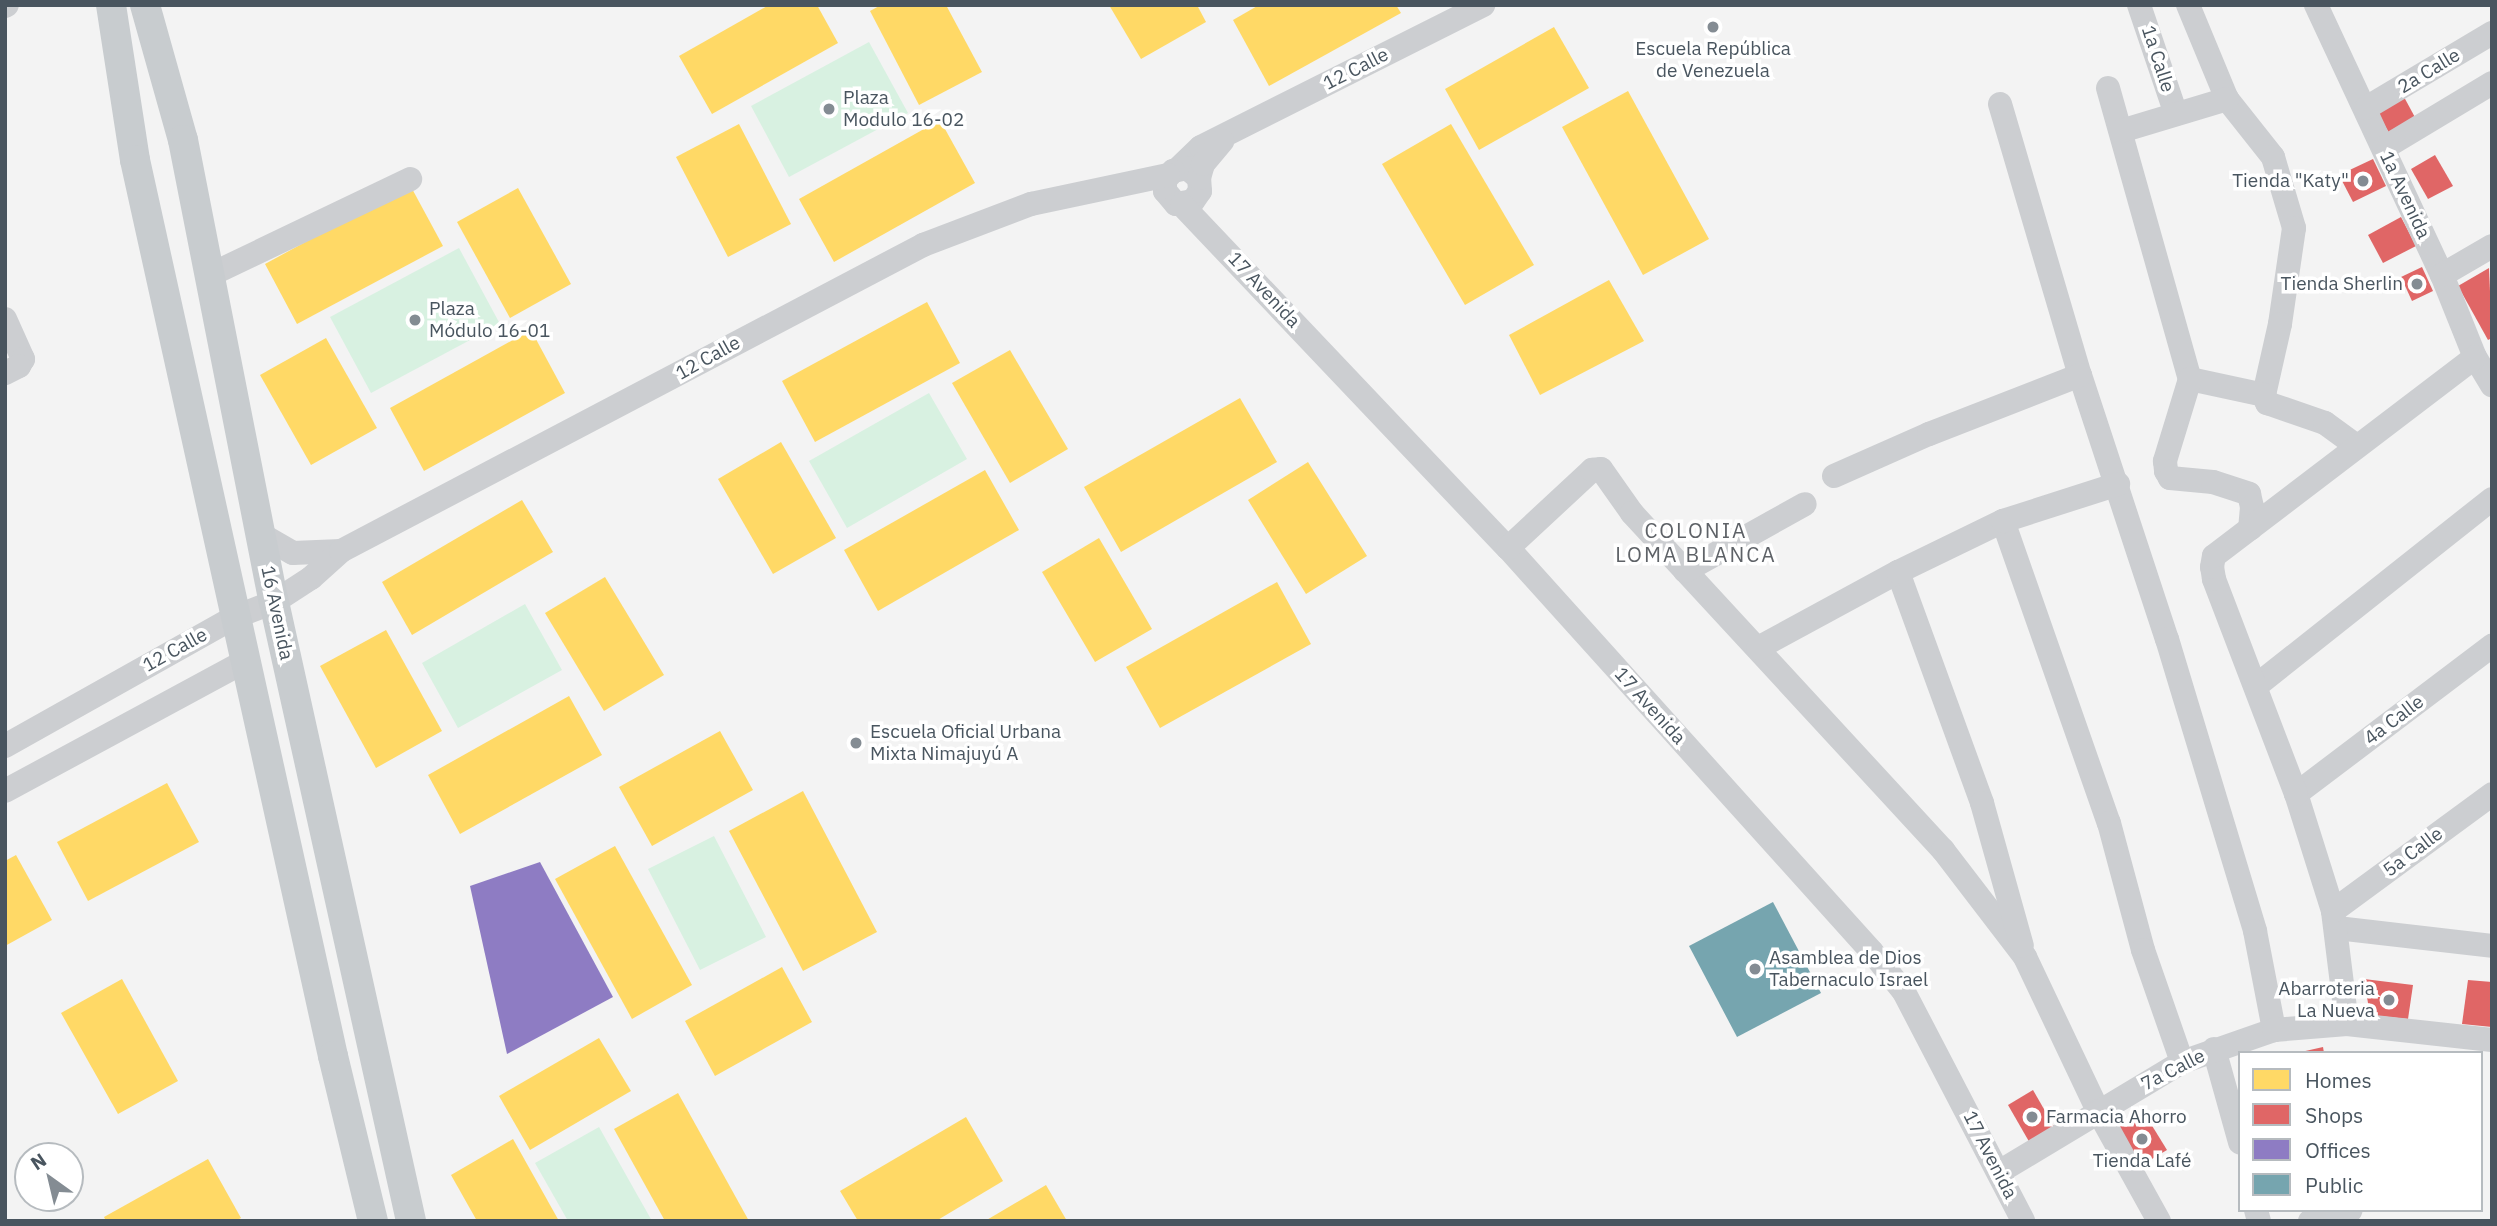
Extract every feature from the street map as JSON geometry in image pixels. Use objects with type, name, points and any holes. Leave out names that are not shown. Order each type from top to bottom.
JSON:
[{"type":"main road","points":[[111,5],[135,160],[235,617],[373,1221]]},
{"type":"main road","name":"16 Avenida","points":[[145,5],[183,140],[274,602],[411,1221]]},
{"type":"street","name":"12 Calle","points":[[5,746],[235,617],[274,602],[311,578],[341,551],[923,245],[998,214],[1087,193],[1183,187],[1229,132],[1483,5]]},
{"type":"street","name":"1a Calle","points":[[2139,5],[2176,114]]},
{"type":"street","points":[[2188,5],[2227,99],[2273,157],[2294,228],[2280,324],[2264,395],[2267,403],[2325,423],[2357,446]]},
{"type":"street","name":"1a Avenida","points":[[2316,5],[2442,275],[2475,357],[2492,385]]},
{"type":"street","name":"2a Calle","points":[[2366,108],[2492,33]]},
{"type":"street","points":[[2384,148],[2492,83]]},
{"type":"street","points":[[2108,88],[2190,379],[2165,461],[2166,471],[2170,478],[2213,482],[2249,494],[2252,508],[2250,529]]},
{"type":"street","points":[[2121,131],[2227,99]]},
{"type":"street","points":[[2000,104],[2080,375],[2118,484],[2255,931],[2274,1030]]},
{"type":"street","points":[[210,275],[410,179]]},
{"type":"street","name":"17 Avenida","points":[[1183,187],[1214,237],[1508,548],[1863,942],[1904,992],[2023,1221]]},
{"type":"street","points":[[2442,275],[2492,246]]},
{"type":"street","points":[[5,319],[14,366]]},
{"type":"street","points":[[2347,1024],[2335,919],[2296,794],[2212,567],[2214,556],[2475,357]]},
{"type":"street","points":[[1834,476],[1928,435],[2080,375]]},
{"type":"street","points":[[2190,379],[2264,395]]},
{"type":"street","points":[[1508,548],[1592,470],[1601,469],[1632,513],[1943,850],[2025,957]]},
{"type":"street","points":[[1758,648],[1898,572],[2003,521],[2118,484]]},
{"type":"street","points":[[2256,686],[2492,499]]},
{"type":"street","points":[[1685,571],[1805,504]]},
{"type":"street","points":[[2003,521],[2109,823],[2143,950],[2182,1062]]},
{"type":"street","name":"12 Calle","points":[[260,534],[293,553],[341,551]]},
{"type":"street","points":[[1898,572],[1982,803],[2025,957],[2098,1111],[2160,1221]]},
{"type":"street","name":"4a Calle","points":[[2296,794],[2492,646]]},
{"type":"street","points":[[5,791],[245,661]]},
{"type":"street","name":"5a Calle","points":[[2335,919],[2492,794]]},
{"type":"street","points":[[2335,919],[2492,946]]},
{"type":"street","name":"7a Calle","points":[[1998,1172],[2182,1062],[2274,1030],[2347,1024],[2491,1041]]},
{"type":"street","points":[[2214,1049],[2238,1135]]},
{"type":"street","points":[[2310,1221],[2344,1212]]},
{"type":"green space","name":"Plaza Modulo 16-02","points":[[869,42],[908,113],[789,177],[751,106]]},
{"type":"green space","name":"Plaza Módulo 16-01","points":[[459,248],[500,324],[371,393],[330,317]]},
{"type":"green space","points":[[929,393],[967,459],[847,528],[809,461]]},
{"type":"green space","points":[[525,604],[562,670],[458,728],[422,663]]},
{"type":"green space","points":[[714,836],[766,937],[700,970],[648,869]]},
{"type":"green space","points":[[599,1127],[652,1221],[568,1221],[535,1163]]},
{"type":"building: Homes","points":[[769,5],[817,5],[838,43],[712,114],[679,56]]},
{"type":"building: Homes","points":[[881,5],[946,5],[982,72],[919,105],[870,11]]},
{"type":"building: Homes","points":[[1109,5],[1197,5],[1206,22],[1141,59]]},
{"type":"building: Homes","points":[[1259,5],[1396,5],[1401,13],[1269,86],[1233,20]]},
{"type":"building: Homes","points":[[1554,27],[1589,88],[1479,150],[1445,89]]},
{"type":"building: Homes","points":[[1628,91],[1709,239],[1643,275],[1562,127]]},
{"type":"building: Homes","points":[[940,120],[975,183],[834,262],[799,199]]},
{"type":"building: Homes","points":[[739,124],[791,224],[728,257],[676,157]]},
{"type":"building: Homes","points":[[1451,124],[1534,265],[1465,305],[1382,164]]},
{"type":"building: Homes","points":[[410,185],[443,246],[297,324],[265,264]]},
{"type":"building: Homes","points":[[518,188],[571,284],[510,318],[457,222]]},
{"type":"building: Homes","points":[[1609,280],[1644,341],[1540,395],[1509,335]]},
{"type":"building: Homes","points":[[927,302],[960,363],[815,442],[782,381]]},
{"type":"building: Homes","points":[[531,330],[565,393],[424,471],[390,408]]},
{"type":"building: Homes","points":[[326,338],[377,428],[311,465],[260,375]]},
{"type":"building: Homes","points":[[1010,350],[1068,449],[1010,483],[952,383]]},
{"type":"building: Homes","points":[[1240,398],[1277,462],[1121,552],[1084,487]]},
{"type":"building: Homes","points":[[781,442],[836,538],[773,574],[718,479]]},
{"type":"building: Homes","points":[[1308,462],[1367,556],[1306,594],[1248,500]]},
{"type":"building: Homes","points":[[985,470],[1019,530],[878,611],[844,550]]},
{"type":"building: Homes","points":[[522,500],[553,552],[412,635],[382,582]]},
{"type":"building: Homes","points":[[1099,538],[1152,629],[1095,662],[1042,572]]},
{"type":"building: Homes","points":[[605,577],[664,675],[604,711],[545,613]]},
{"type":"building: Homes","points":[[1277,582],[1311,644],[1160,728],[1126,667]]},
{"type":"building: Homes","points":[[386,630],[442,731],[376,768],[320,666]]},
{"type":"building: Homes","points":[[569,696],[602,755],[460,834],[428,775]]},
{"type":"building: Homes","points":[[720,731],[753,790],[652,846],[619,787]]},
{"type":"building: Homes","points":[[167,783],[199,842],[88,901],[57,842]]},
{"type":"building: Homes","points":[[803,791],[877,932],[803,971],[729,831]]},
{"type":"building: Homes","points":[[615,846],[692,985],[632,1019],[555,879]]},
{"type":"building: Homes","points":[[16,855],[52,920],[5,946],[5,861]]},
{"type":"building: Homes","points":[[782,967],[812,1022],[715,1076],[685,1021]]},
{"type":"building: Homes","points":[[122,979],[178,1081],[118,1114],[61,1013]]},
{"type":"building: Homes","points":[[599,1038],[631,1091],[530,1150],[499,1096]]},
{"type":"building: Homes","points":[[678,1093],[749,1221],[665,1221],[614,1129]]},
{"type":"building: Homes","points":[[966,1117],[1003,1181],[936,1221],[858,1221],[840,1191]]},
{"type":"building: Homes","points":[[513,1139],[559,1221],[477,1221],[451,1175]]},
{"type":"building: Homes","points":[[208,1159],[241,1218],[235,1221],[106,1221],[104,1217]]},
{"type":"building: Homes","points":[[1046,1185],[1067,1221],[985,1221]]},
{"type":"building: Shops","points":[[2404,97],[2417,121],[2391,136],[2377,113]]},
{"type":"building: Shops","points":[[2435,155],[2453,186],[2428,199],[2411,169]]},
{"type":"building: Shops","name":"Tienda \"Katy\"","points":[[2373,159],[2386,186],[2353,202],[2339,175]]},
{"type":"building: Shops","points":[[2401,217],[2416,246],[2383,263],[2368,235]]},
{"type":"building: Shops","name":"Tienda Sherlin","points":[[2422,267],[2433,291],[2412,301],[2401,277]]},
{"type":"building: Shops","points":[[2489,268],[2492,338],[2488,340],[2458,286]]},
{"type":"building: Shops","name":"Abarroteria La Nueva","points":[[2364,979],[2413,985],[2408,1019],[2370,1015]]},
{"type":"building: Shops","points":[[2468,980],[2492,982],[2492,1027],[2462,1024]]},
{"type":"building: Shops","points":[[2323,1047],[2324,1051],[2305,1051]]},
{"type":"building: Shops","name":"Farmacia Ahorro","points":[[2033,1090],[2056,1130],[2031,1145],[2008,1105]]},
{"type":"building: Shops","name":"Tienda Lafé","points":[[2143,1111],[2167,1150],[2140,1166],[2117,1127]]},
{"type":"building: Offices","points":[[540,862],[613,997],[507,1054],[470,886]]},
{"type":"building: Public","name":"Asamblea de Dios Tabernaculo Israel","points":[[1773,902],[1821,993],[1737,1037],[1689,946]]},
{"type":"place","name":"Escuela República de Venezuela","points":[[1713,27]]},
{"type":"place","name":"Plaza Modulo 16-02","points":[[829,109]]},
{"type":"place","name":"Tienda \"Katy\"","points":[[2363,181]]},
{"type":"place","name":"Tienda Sherlin","points":[[2417,284]]},
{"type":"place","name":"Plaza Módulo 16-01","points":[[415,320]]},
{"type":"place","name":"Escuela Oficial Urbana Mixta Nimajuyú A","points":[[856,743]]},
{"type":"place","name":"Asamblea de Dios Tabernaculo Israel","points":[[1755,969]]},
{"type":"place","name":"Abarroteria La Nueva","points":[[2389,1000]]},
{"type":"place","name":"Farmacia Ahorro","points":[[2032,1117]]},
{"type":"place","name":"Tienda Lafé","points":[[2142,1139]]},
{"type":"district","name":"COLONIA LOMA BLANCA","points":[[1696,542]]}]
